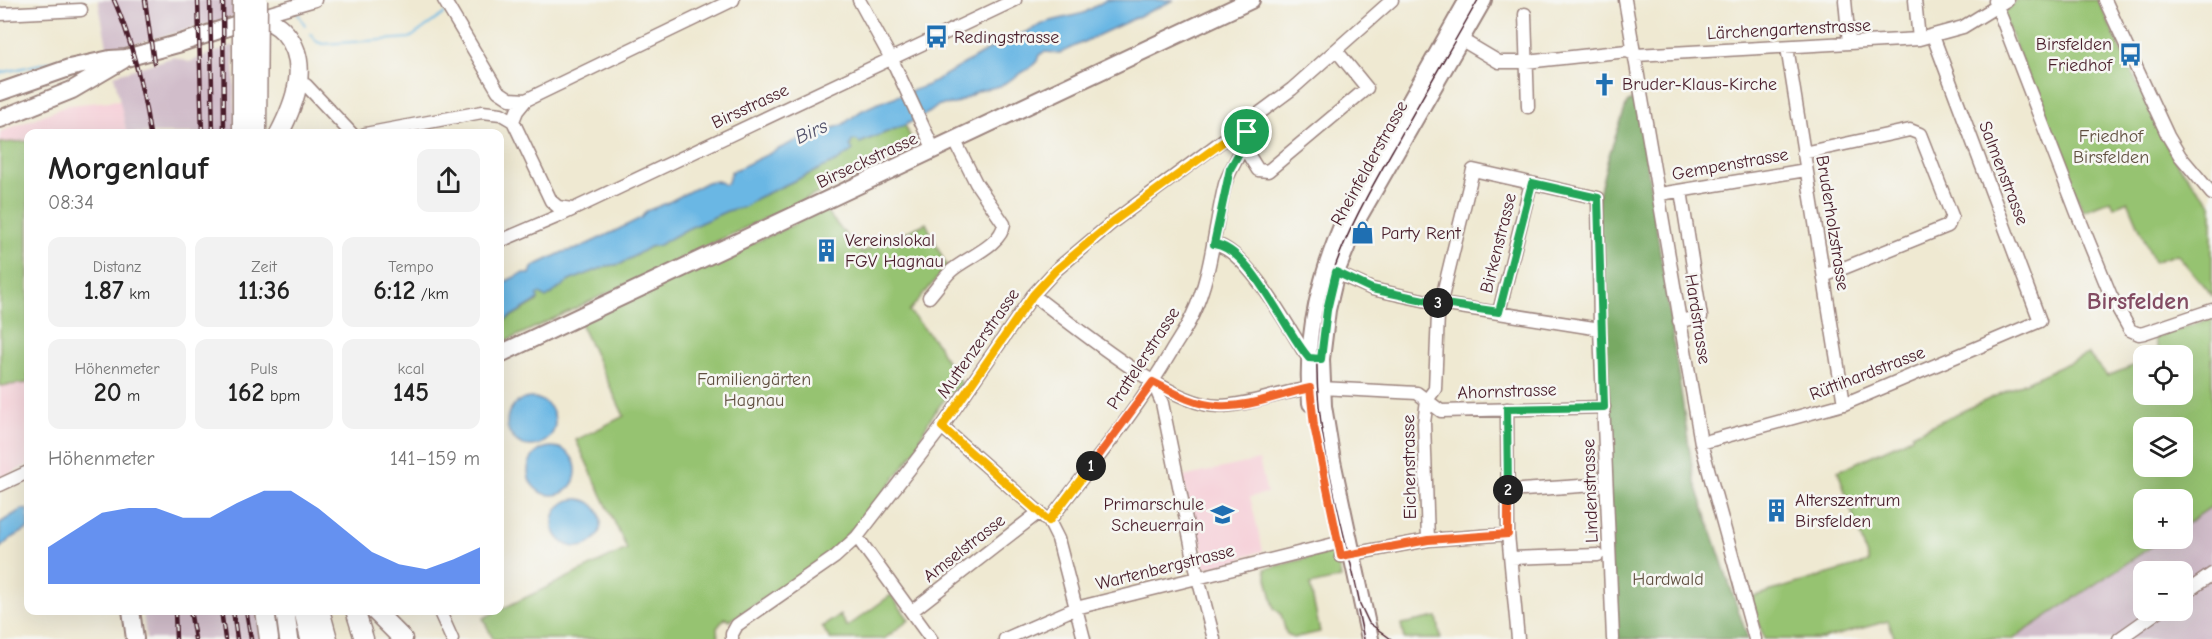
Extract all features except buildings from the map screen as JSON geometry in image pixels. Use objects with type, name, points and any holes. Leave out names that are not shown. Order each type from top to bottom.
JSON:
[{"type":"highway","points":[[242,0],[242,129]]},
{"type":"highway","points":[[257,129],[258,0]]},
{"type":"highway","points":[[247,24],[265,34],[281,37],[296,50],[299,74],[294,102],[281,129]]},
{"type":"highway","points":[[268,129],[282,101],[286,86],[286,63],[281,37]]},
{"type":"highway","points":[[266,615],[268,639]]},
{"type":"highway","points":[[286,615],[289,639]]},
{"type":"highway","points":[[304,615],[310,639]]},
{"type":"highway","points":[[321,615],[328,639]]},
{"type":"highway","points":[[357,615],[364,639]]},
{"type":"highway","points":[[379,615],[403,639]]},
{"type":"main road","name":"Birseckstrasse","points":[[504,352],[932,145],[955,141],[1251,0]]},
{"type":"main road","name":"Rheinfelderstrasse","points":[[1360,639],[1325,425],[1315,388],[1315,359],[1327,310],[1331,270],[1349,210],[1468,0]]},
{"type":"main road","name":"Rheinfelderstrasse","points":[[1331,270],[1359,216],[1483,0]]},
{"type":"main road","points":[[0,107],[126,58],[247,24]]},
{"type":"main road","points":[[0,92],[69,68],[126,58]]},
{"type":"main road","points":[[0,119],[72,90],[126,58]]},
{"type":"main road","name":"Rheinfelderstrasse","points":[[1344,551],[1370,639]]},
{"type":"main road","points":[[132,615],[135,639]]},
{"type":"street","points":[[264,129],[258,118],[260,42],[247,24],[315,0]]},
{"type":"street","points":[[444,0],[498,91],[510,99],[526,100]]},
{"type":"street","points":[[513,121],[517,111],[526,100],[733,0]]},
{"type":"street","points":[[859,0],[894,64],[932,145]]},
{"type":"street","name":"Birsstrasse","points":[[504,240],[894,64],[1015,0]]},
{"type":"street","name":"Muttenzerstrasse","points":[[730,637],[737,625],[835,557],[857,537],[942,427],[1033,295],[1056,270],[1114,221],[1292,89],[1392,0]]},
{"type":"street","name":"Hardstrasse","points":[[1625,0],[1701,444],[1755,639]]},
{"type":"street","points":[[1845,0],[1849,43]]},
{"type":"street","points":[[1915,0],[1919,39]]},
{"type":"street","name":"Lärchengartenstrasse","points":[[1467,43],[1499,62],[1526,62],[1627,51],[1636,55],[1919,39],[1963,27],[1995,4],[2007,0]]},
{"type":"street","points":[[2105,0],[2168,136],[2180,156],[2212,193]]},
{"type":"street","points":[[1995,4],[2107,286],[2128,326],[2134,333],[2144,333],[2212,310]]},
{"type":"street","points":[[0,14],[81,10]]},
{"type":"street","points":[[1525,14],[1528,107]]},
{"type":"street","name":"Salmenstrasse","points":[[1933,36],[2040,321]]},
{"type":"street","name":"Bruderholzstrasse","points":[[1787,47],[1844,404]]},
{"type":"street","points":[[1243,146],[1258,170],[1268,171],[1367,88],[1336,50]]},
{"type":"street","points":[[306,85],[347,129]]},
{"type":"street","points":[[482,112],[490,105],[498,91]]},
{"type":"street","points":[[392,129],[482,112],[501,114],[513,121],[551,201],[558,207],[573,209]]},
{"type":"street","name":"Prattelerstrasse","points":[[1049,521],[1153,382],[1192,317],[1200,297],[1214,244],[1227,178],[1243,146],[1247,132],[1245,126]]},
{"type":"street","points":[[1803,153],[1910,130],[1920,134],[1952,216],[1948,226],[1824,276]]},
{"type":"street","points":[[929,297],[952,270],[984,250],[1004,230],[1004,224],[976,183],[955,141]]},
{"type":"street","name":"Eichenstrasse","points":[[1428,540],[1424,423],[1427,400],[1435,390],[1438,314],[1473,170],[1598,198]]},
{"type":"street","name":"Gempenstrasse","points":[[1660,194],[1806,170]]},
{"type":"street","name":"Birkenstrasse","points":[[1499,312],[1532,183]]},
{"type":"street","points":[[1679,321],[1701,316],[1681,191]]},
{"type":"street","name":"Lindenstrasse","points":[[1598,198],[1600,329],[1613,639]]},
{"type":"street","points":[[541,222],[547,214],[551,201]]},
{"type":"street","points":[[1214,244],[1222,245],[1232,252],[1257,280],[1315,359]]},
{"type":"street","points":[[1331,270],[1372,289],[1442,304],[1600,329]]},
{"type":"street","name":"Ahornstrasse","points":[[1033,295],[1153,382],[1178,396],[1197,403],[1218,406],[1240,405],[1315,388],[1417,393],[1441,411],[1604,407]]},
{"type":"street","name":"Rüttihardstrasse","points":[[1701,444],[1844,404],[2040,321]]},
{"type":"street","points":[[1153,382],[1161,403],[1198,578],[1214,639]]},
{"type":"street","points":[[1507,409],[1508,534],[1518,639]]},
{"type":"street","points":[[942,427],[1049,521],[1058,539],[1084,639]]},
{"type":"street","points":[[0,486],[24,474]]},
{"type":"street","points":[[1508,491],[1596,485]]},
{"type":"street","name":"Amselstrasse","points":[[912,611],[1038,513]]},
{"type":"street","name":"Wartenbergstrasse","points":[[1005,639],[1076,608],[1198,578],[1344,551],[1428,540],[1508,534]]},
{"type":"street","points":[[857,537],[931,639]]},
{"type":"street","points":[[1511,558],[1598,555]]},
{"type":"street","points":[[2193,587],[2212,574]]},
{"type":"street","points":[[441,615],[452,639]]},
{"type":"street","points":[[2127,637],[2147,621]]},
{"type":"shaded area","points":[[98,0],[234,0],[234,17],[108,51]]},
{"type":"shaded area","points":[[234,45],[235,129],[126,129],[114,75],[174,57],[189,62]]},
{"type":"shaded area","points":[[120,100],[126,129],[24,129],[24,467],[0,478],[0,132],[69,105]]},
{"type":"shaded area","name":"Primarschule Scheuerrain","points":[[1259,460],[1267,493],[1250,497],[1263,551],[1242,557],[1242,560],[1203,568],[1199,555],[1203,553],[1200,538],[1195,538],[1183,477]]},
{"type":"shaded area","points":[[2212,506],[2212,639],[2013,639],[2148,549],[2193,549],[2193,518]]},
{"type":"shaded area","points":[[143,615],[259,615],[262,639],[146,639]]},
{"type":"green space","name":"Friedhof Birsfelden","points":[[2017,0],[2098,0],[2161,135],[2176,162],[2212,205],[2212,296],[2177,254],[2154,262],[2128,201],[2114,207],[2111,200],[2083,211],[2003,16]]},
{"type":"green space","name":"Hardwald","points":[[1636,98],[1694,479],[1748,639],[1613,639],[1598,198],[1608,158],[1627,103]]},
{"type":"green space","points":[[905,125],[913,143],[903,153],[504,342],[504,321],[538,301],[536,295],[547,297],[569,281],[607,266],[621,264],[649,247],[659,245],[687,229],[727,211],[744,207],[757,198],[816,171],[850,146],[852,141],[856,140],[860,143]]},
{"type":"green space","points":[[24,141],[24,383],[0,386],[0,143]]},
{"type":"green space","name":"Familiengärten Hagnau","points":[[825,210],[861,253],[926,223],[947,267],[909,311],[939,346],[963,386],[960,390],[956,389],[950,394],[935,411],[920,438],[923,440],[868,514],[821,561],[730,621],[725,618],[717,628],[718,639],[493,639],[483,618],[489,615],[504,615],[504,608],[627,549],[576,440],[624,416],[580,323]]},
{"type":"green space","points":[[2212,318],[2212,506],[2193,519],[2193,489],[2133,489],[2133,549],[2148,549],[2013,639],[1895,639],[1888,621],[1823,639],[1764,639],[1751,597],[1869,562],[1838,471],[1912,437],[1912,434],[2088,354],[2107,376],[2133,366],[2133,405],[2193,405],[2193,345],[2156,345],[2154,338]]},
{"type":"green space","points":[[1336,551],[1341,578],[1310,585],[1320,632],[1293,638],[1286,633],[1281,614],[1274,608],[1265,569]]},
{"type":"green space","points":[[891,595],[909,620],[884,639],[830,639],[822,627],[840,615],[847,627]]},
{"type":"green space","points":[[1437,617],[1441,639],[1404,639],[1401,624]]},
{"type":"water","points":[[1106,0],[1174,0],[1060,53],[1044,52],[1030,68],[1000,86],[978,91],[955,104],[939,105],[905,125],[860,143],[856,140],[852,141],[850,146],[853,150],[837,161],[757,198],[744,207],[727,211],[659,245],[649,247],[621,264],[607,266],[569,281],[546,298],[540,294],[537,295],[538,300],[504,321],[504,282],[523,273],[530,274],[532,268],[538,264],[613,232],[641,218],[646,211],[707,182],[718,181],[725,185],[731,172],[793,142],[842,125],[861,111],[878,103],[928,85],[993,47],[1047,22],[1084,13]]},
{"type":"water","points":[[531,398],[548,405],[555,422],[548,439],[531,446],[514,439],[507,422],[514,405]]},
{"type":"water","points":[[547,447],[557,447],[569,454],[576,466],[576,476],[569,488],[557,495],[547,495],[532,484],[528,476],[528,466],[539,451]]},
{"type":"water","points":[[572,499],[582,499],[594,506],[601,518],[601,528],[594,540],[582,547],[572,547],[557,536],[553,528],[553,518],[564,503]]},
{"type":"water","points":[[24,509],[24,531],[0,548],[0,523]]},
{"type":"waterway","points":[[452,8],[463,0]]},
{"type":"waterway","points":[[311,34],[317,42],[324,44],[410,38],[445,13]]},
{"type":"waterway","points":[[298,14],[305,25]]},
{"type":"waterway","points":[[0,73],[72,57]]},
{"type":"tram line","points":[[1391,639],[1369,623],[1360,604],[1338,513],[1320,420],[1317,358],[1319,328],[1334,271],[1356,217],[1478,0]]},
{"type":"tram line","points":[[1358,611],[1364,639]]},
{"type":"railway","points":[[114,0],[127,33],[136,66],[149,129]]},
{"type":"railway","points":[[145,0],[154,63]]},
{"type":"railway","points":[[198,0],[202,129]]},
{"type":"railway","points":[[210,0],[213,129]]},
{"type":"railway","points":[[223,0],[224,129]]},
{"type":"railway","points":[[175,615],[176,639]]},
{"type":"railway","points":[[191,615],[195,639]]},
{"type":"railway","points":[[222,615],[225,639]]},
{"type":"railway","points":[[234,615],[237,639]]},
{"type":"railway","points":[[247,615],[251,639]]},
{"type":"place","name":"Redingstrasse","points":[[936,37]]},
{"type":"place","name":"Birsfelden Friedhof","points":[[2130,54]]},
{"type":"place","name":"Bruder-Klaus-Kirche","points":[[1604,84]]},
{"type":"place","name":"Party Rent","points":[[1363,233]]},
{"type":"place","name":"Vereinslokal FGV Hagnau","points":[[827,250]]},
{"type":"place","name":"Alterszentrum Birsfelden","points":[[1777,510]]},
{"type":"place","name":"Primarschule Scheuerrain","points":[[1222,514]]},
{"type":"district","name":"Birsfelden","points":[[2138,301]]},
{"type":"route","points":[[1245,126],[1247,132],[1224,187],[1214,244],[1222,245],[1232,252],[1257,280],[1271,298],[1304,352],[1309,358],[1317,360],[1321,359],[1327,310],[1336,272],[1372,289],[1442,304],[1499,312],[1532,183],[1598,198],[1604,407],[1507,409],[1508,534],[1428,540],[1341,556],[1314,426],[1310,388],[1240,405],[1218,406],[1197,403],[1178,396],[1153,382],[1049,521],[942,427],[1033,295],[1056,270],[1114,221],[1245,126]]},
{"type":"water label","name":"Birs","points":[[811,131]]}]
